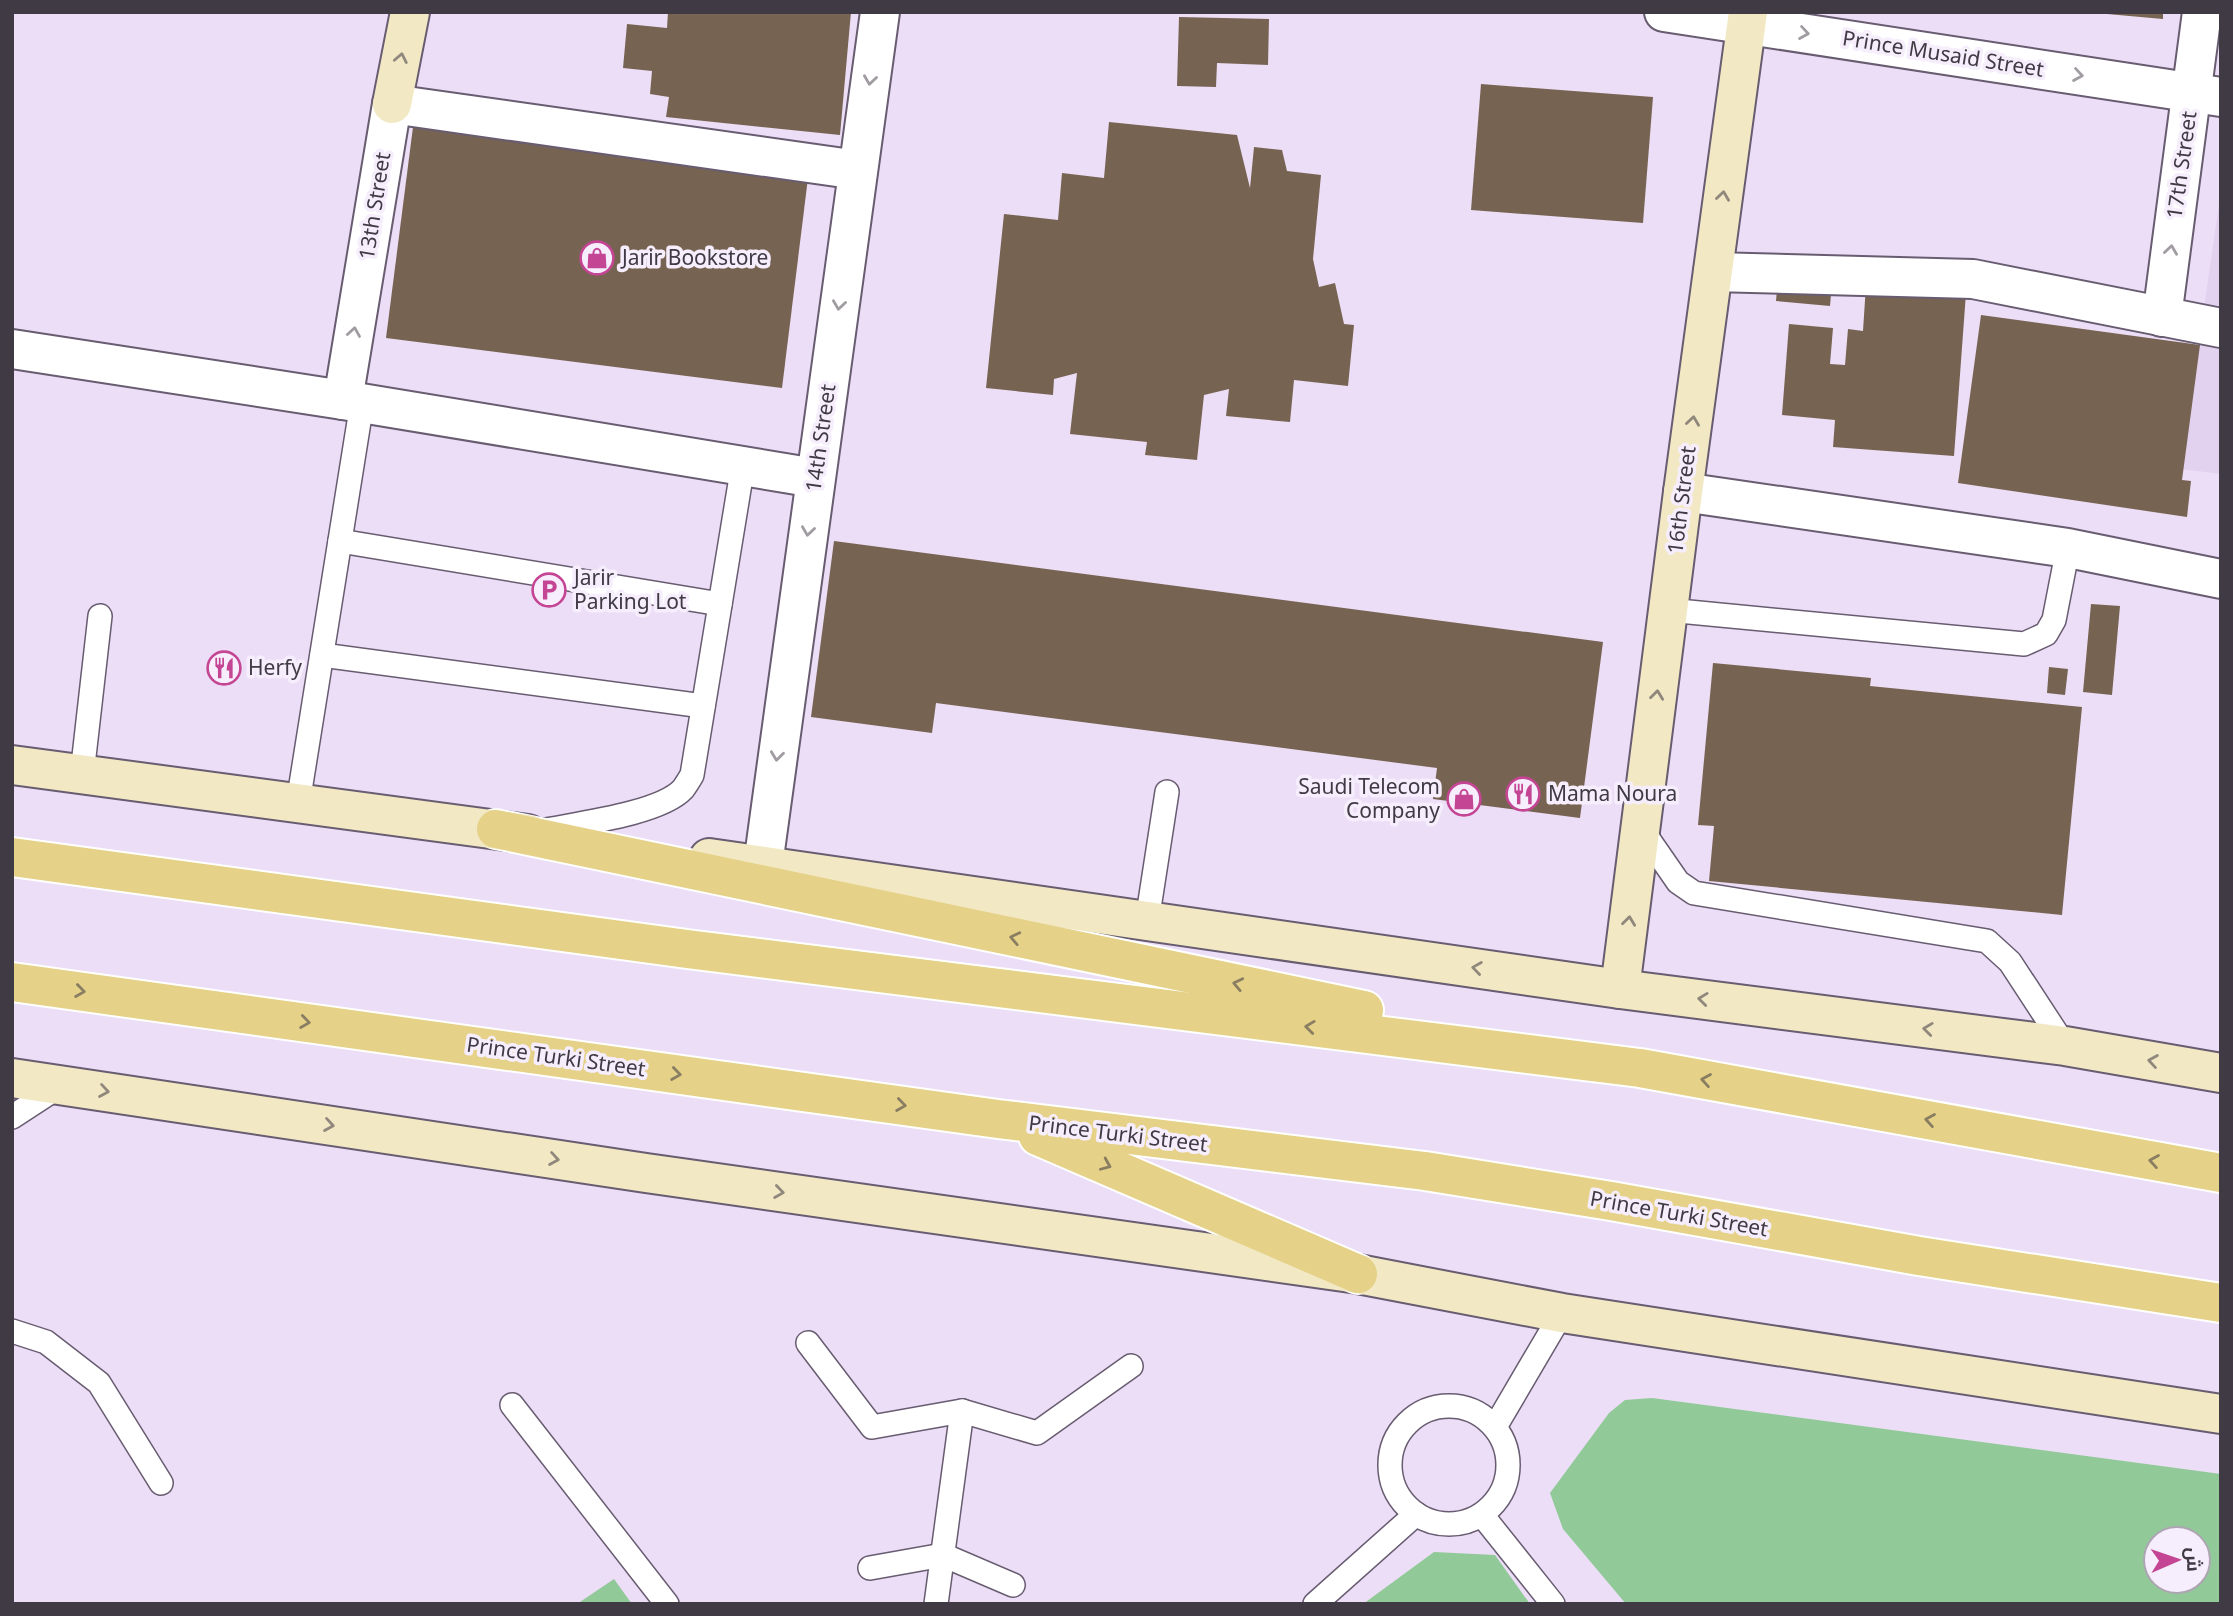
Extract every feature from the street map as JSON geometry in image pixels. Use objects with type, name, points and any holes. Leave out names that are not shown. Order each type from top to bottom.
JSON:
[{"type":"main road","points":[[512,831],[1640,1068],[2221,1173]]},
{"type":"main road","points":[[12,857],[673,947],[1640,1068]]},
{"type":"main road","name":"Prince Turki Street","points":[[12,982],[998,1119],[1425,1171],[1919,1256],[2221,1303]]},
{"type":"main road","points":[[998,1119],[1358,1274]]},
{"type":"street","name":"13th Street","points":[[353,401],[392,104],[410,12]]},
{"type":"street","name":"14th Street","points":[[763,865],[880,12]]},
{"type":"street","name":"Prince Musaid Street","points":[[1664,12],[1747,18],[2206,95]]},
{"type":"street","name":"17th Street","points":[[2162,317],[2206,95],[2202,12]]},
{"type":"street","name":"16th Street","points":[[1620,989],[1747,18]]},
{"type":"street","points":[[392,104],[858,170]]},
{"type":"street","points":[[1713,272],[1973,279],[2221,328]]},
{"type":"street","points":[[12,349],[353,401],[815,478]]},
{"type":"street","points":[[1683,492],[2068,548],[2221,579]]},
{"type":"street","points":[[12,765],[763,865],[1620,989],[2065,1046],[2221,1073]]},
{"type":"street","points":[[12,1078],[646,1173],[1358,1274],[1562,1313],[2221,1414]]},
{"type":"lane","points":[[298,803],[340,541],[353,401]]},
{"type":"lane","points":[[512,831],[629,813],[661,803],[682,790],[692,775],[743,466]]},
{"type":"lane","points":[[340,541],[720,604]]},
{"type":"lane","points":[[1668,610],[2024,644],[2046,634],[2054,620],[2068,548]]},
{"type":"lane","points":[[82,774],[100,616]]},
{"type":"lane","points":[[322,655],[703,706]]},
{"type":"lane","points":[[1147,921],[1167,792]]},
{"type":"lane","points":[[1640,827],[1678,882],[1694,893],[1987,941],[2010,962],[2065,1046]]},
{"type":"lane","points":[[12,1117],[61,1085]]},
{"type":"lane","points":[[1495,1427],[1562,1313]]},
{"type":"lane","points":[[12,1331],[46,1342],[99,1383],[160,1483]]},
{"type":"lane","points":[[808,1343],[872,1427],[962,1410],[1037,1433],[1131,1366]]},
{"type":"lane","points":[[512,1405],[667,1604]]},
{"type":"lane","points":[[1443,1405],[1472,1410],[1481,1414],[1495,1427],[1505,1444],[1509,1464],[1506,1484],[1497,1502],[1482,1515],[1465,1523],[1446,1525],[1427,1521],[1398,1496],[1390,1476],[1390,1456],[1396,1437],[1408,1421],[1424,1410],[1443,1405]]},
{"type":"lane","points":[[936,1604],[962,1410]]},
{"type":"lane","points":[[1315,1604],[1416,1514]]},
{"type":"lane","points":[[1482,1515],[1553,1604]]},
{"type":"lane","points":[[870,1568],[943,1555],[1013,1585]]},
{"type":"shaded area","points":[[2221,190],[2221,474],[2181,469]]},
{"type":"green space","points":[[1652,1398],[2221,1474],[2221,1604],[1626,1604],[1563,1529],[1550,1493],[1609,1413],[1625,1400]]},
{"type":"green space","points":[[1434,1552],[1495,1555],[1530,1604],[1363,1604]]},
{"type":"green space","points":[[614,1579],[632,1604],[577,1604]]},
{"type":"building","points":[[668,12],[851,12],[840,135],[666,117],[669,97],[650,94],[652,71],[623,68],[627,24],[667,28]]},
{"type":"building","points":[[2163,12],[2163,19],[2107,14]]},
{"type":"building","points":[[1179,17],[1269,19],[1268,65],[1217,63],[1216,87],[1177,86]]},
{"type":"building","points":[[1481,84],[1653,97],[1643,223],[1471,210]]},
{"type":"building","points":[[1109,122],[1237,135],[1250,188],[1254,147],[1282,150],[1287,171],[1321,175],[1313,259],[1319,287],[1335,283],[1344,324],[1354,325],[1348,386],[1294,380],[1290,422],[1226,416],[1229,389],[1204,395],[1197,460],[1145,455],[1147,442],[1070,434],[1077,373],[1054,379],[1053,395],[986,388],[1004,214],[1058,220],[1062,173],[1104,178]]},
{"type":"building","name":"Jarir Bookstore","points":[[413,127],[808,178],[782,388],[386,338]]},
{"type":"building","points":[[1778,278],[1832,283],[1830,306],[1776,301]]},
{"type":"building","points":[[1866,285],[1966,293],[1954,456],[1833,447],[1835,420],[1782,415],[1789,324],[1833,328],[1830,364],[1845,365],[1848,329],[1863,331]]},
{"type":"building","points":[[1981,315],[2200,345],[2182,480],[2191,481],[2187,517],[1958,483]]},
{"type":"building","points":[[834,541],[1603,642],[1580,818],[1433,799],[1437,768],[936,703],[932,733],[811,717]]},
{"type":"building","points":[[2091,604],[2120,606],[2112,695],[2083,692]]},
{"type":"building","points":[[1713,663],[1871,678],[1870,686],[2082,707],[2062,915],[1709,881],[1714,826],[1698,825]]},
{"type":"building","points":[[2049,667],[2068,669],[2065,695],[2047,693]]},
{"type":"place","name":"Jarir Bookstore","points":[[597,258]]},
{"type":"place","name":"Jarir Parking Lot","points":[[549,590]]},
{"type":"place","name":"Herfy","points":[[224,668]]},
{"type":"place","name":"Mama Noura","points":[[1523,794]]},
{"type":"place","name":"Saudi Telecom Company","points":[[1464,799]]}]
